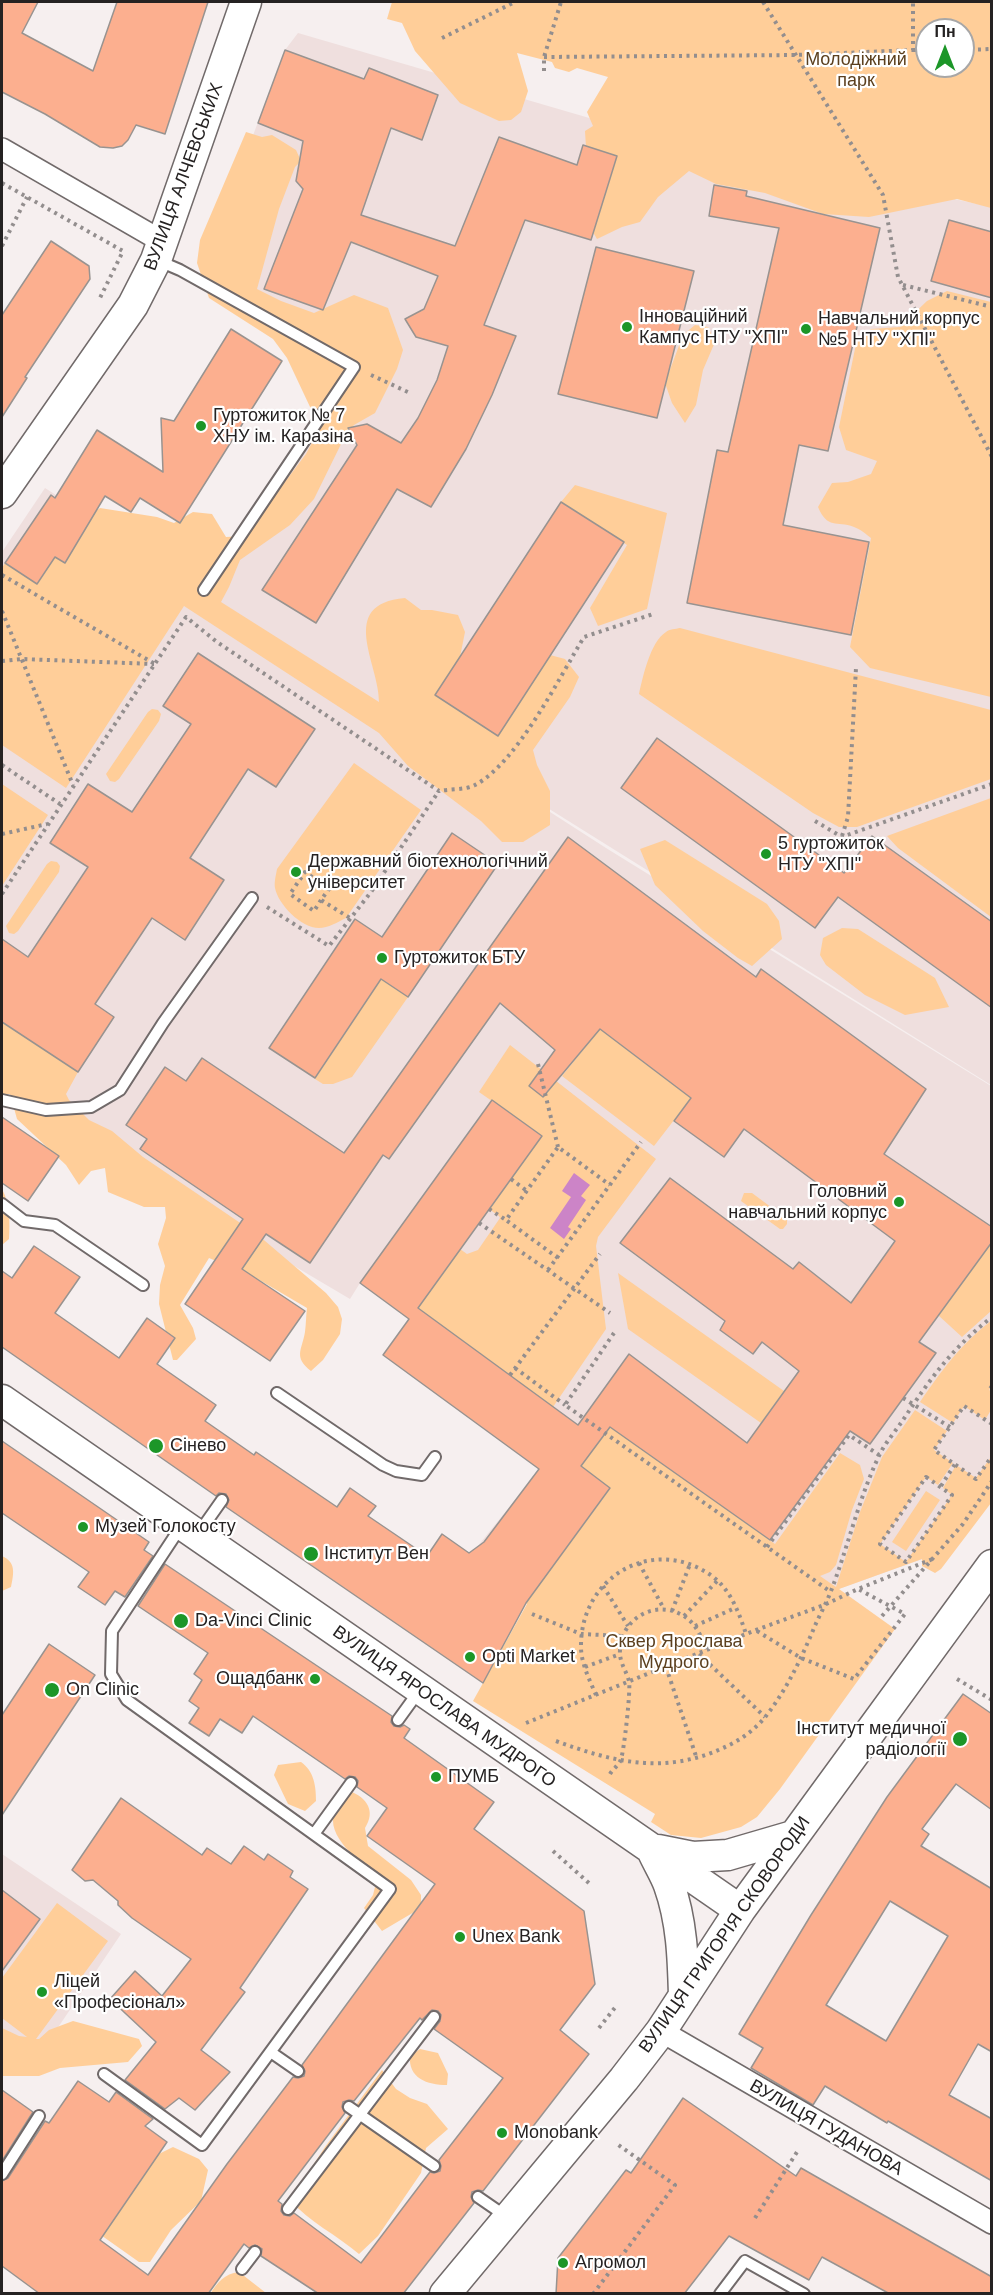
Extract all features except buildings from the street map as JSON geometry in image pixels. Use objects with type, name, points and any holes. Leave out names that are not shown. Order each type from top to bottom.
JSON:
[{"type":"street","name":"ВУЛИЦЯ АЛЧЕВСЬКИХ","points":[[2,493],[133,305],[160,251],[246,2]]},
{"type":"street","points":[[2,149],[160,251]]},
{"type":"street","name":"ВУЛИЦЯ ЯРОСЛАВА МУДРОГО","points":[[2,1400],[740,1910]]},
{"type":"street","name":"ВУЛИЦЯ ГРИГОРІЯ СКОВОРОДИ","points":[[450,2292],[507,2217],[624,2079],[661,2031],[740,1910],[992,1565]]},
{"type":"street","points":[[652,1849],[693,1857],[728,1854],[793,1836]]},
{"type":"street","points":[[652,1849],[669,1885],[680,1926],[684,1996]]},
{"type":"street","name":"ВУЛИЦЯ ГУДАНОВА","points":[[661,2031],[992,2223]]},
{"type":"lane","points":[[160,251],[180,270],[354,367],[204,590]]},
{"type":"lane","points":[[2,1100],[46,1110],[91,1107],[120,1090],[163,1023],[252,897]]},
{"type":"lane","points":[[2,1204],[24,1221],[55,1225],[143,1285]]},
{"type":"lane","points":[[277,1393],[383,1465],[396,1471],[422,1475],[435,1457]]},
{"type":"lane","points":[[104,2074],[202,2145],[272,2053],[390,1889],[127,1700],[111,1674],[112,1631],[189,1530],[222,1500]]},
{"type":"lane","points":[[398,1720],[419,1690]]},
{"type":"lane","points":[[314,1834],[351,1783]]},
{"type":"lane","points":[[288,2209],[434,2017]]},
{"type":"lane","points":[[272,2053],[298,2071]]},
{"type":"lane","points":[[349,2107],[434,2166]]},
{"type":"lane","points":[[2,2174],[39,2116]]},
{"type":"lane","points":[[478,2197],[507,2217]]},
{"type":"lane","points":[[242,2269],[255,2252]]},
{"type":"lane","points":[[720,2294],[745,2261],[804,2294]]},
{"type":"path","points":[[442,38],[515,2]]},
{"type":"path","points":[[544,71],[543,57],[561,2]]},
{"type":"path","points":[[763,2],[883,195],[898,277],[992,457]]},
{"type":"path","points":[[543,57],[796,56],[913,50],[913,2]]},
{"type":"path","points":[[975,50],[992,49]]},
{"type":"path","points":[[2,183],[123,251],[99,300]]},
{"type":"path","points":[[2,246],[27,197]]},
{"type":"path","points":[[902,284],[992,307]]},
{"type":"path","points":[[354,367],[410,393]]},
{"type":"path","points":[[2,575],[156,664]]},
{"type":"path","points":[[2,611],[73,785]]},
{"type":"path","points":[[2,894],[186,617],[217,642],[439,790],[474,786],[500,766],[518,745],[584,637],[653,614]]},
{"type":"path","points":[[2,661],[22,659],[156,664]]},
{"type":"path","points":[[842,837],[848,817],[856,668]]},
{"type":"path","points":[[2,765],[60,804]]},
{"type":"path","points":[[814,821],[842,837],[992,784]]},
{"type":"path","points":[[252,897],[329,946],[371,892],[439,790]]},
{"type":"path","points":[[2,834],[48,824]]},
{"type":"path","points":[[304,872],[329,889],[321,900],[314,910],[290,894],[304,872]]},
{"type":"path","points":[[321,900],[350,918]]},
{"type":"path","points":[[537,1064],[558,1147],[610,1185]]},
{"type":"path","points":[[548,1271],[641,1142]]},
{"type":"path","points":[[506,1220],[558,1147]]},
{"type":"path","points":[[511,1179],[527,1191]]},
{"type":"path","points":[[489,1209],[558,1258]]},
{"type":"path","points":[[479,1223],[610,1313]]},
{"type":"path","points":[[510,1375],[600,1254]]},
{"type":"path","points":[[556,1741],[594,1755],[621,1761],[637,1764],[662,1764],[697,1759],[733,1743],[765,1717],[783,1693],[831,1592],[855,1515],[879,1455],[945,1359],[968,1335],[992,1317]]},
{"type":"path","points":[[565,1405],[614,1332]]},
{"type":"path","points":[[515,1368],[831,1592]]},
{"type":"path","points":[[992,1386],[989,1390],[992,1391]]},
{"type":"path","points":[[903,1398],[950,1427]]},
{"type":"path","points":[[992,1414],[989,1422],[964,1406],[934,1450],[976,1479],[992,1456]]},
{"type":"path","points":[[768,1547],[849,1435],[879,1455]]},
{"type":"path","points":[[940,1486],[955,1464]]},
{"type":"path","points":[[926,1477],[940,1486],[952,1495],[906,1562],[880,1544],[926,1477]]},
{"type":"path","points":[[882,1616],[963,1524],[992,1481]]},
{"type":"path","points":[[525,1723],[824,1605],[934,1558]]},
{"type":"path","points":[[596,1695],[580,1650],[582,1622],[593,1597],[611,1577],[639,1563],[663,1559],[690,1564],[717,1581],[731,1597],[746,1634]]},
{"type":"path","points":[[639,1563],[664,1609]]},
{"type":"path","points":[[672,1611],[690,1564]]},
{"type":"path","points":[[684,1616],[717,1581]]},
{"type":"path","points":[[603,1586],[628,1626]]},
{"type":"path","points":[[756,1630],[801,1658],[854,1679],[904,1614],[858,1589]]},
{"type":"path","points":[[695,1626],[735,1608]]},
{"type":"path","points":[[610,1774],[621,1761],[629,1682],[620,1654],[623,1636],[628,1626],[638,1616],[650,1611],[664,1609],[672,1611],[684,1616],[695,1626],[707,1650]]},
{"type":"path","points":[[531,1614],[581,1634],[623,1636]]},
{"type":"path","points":[[585,1666],[620,1654]]},
{"type":"path","points":[[699,1654],[765,1717]]},
{"type":"path","points":[[666,1667],[697,1759]]},
{"type":"path","points":[[957,1679],[992,1700]]},
{"type":"path","points":[[553,1851],[589,1883]]},
{"type":"path","points":[[599,2028],[617,2005]]},
{"type":"path","points":[[592,2294],[675,2185],[617,2144]]},
{"type":"path","points":[[755,2218],[797,2152]]},
{"type":"shaded area","points":[[298,33],[603,122],[991,207],[991,1085],[418,727],[606,848],[991,1086],[991,1465],[931,1556],[836,1590],[537,1587],[477,1547],[531,1480],[541,1488],[550,1477],[383,1355],[409,1319],[360,1283],[350,1299],[235,1231],[2,1074],[2,552],[45,488],[204,590],[354,367],[198,282],[285,50]]},
{"type":"shaded area","points":[[574,1173],[590,1185],[581,1196],[586,1200],[568,1227],[571,1229],[564,1239],[550,1228],[571,1197],[562,1191]]},
{"type":"shaded area","name":"Ліцей «Професіонал»","points":[[2,1854],[121,1934],[30,2069],[2,2050]]},
{"type":"green space","name":"Молодіжний парк","points":[[392,2],[991,2],[991,208],[957,199],[869,217],[823,214],[765,193],[716,184],[689,171],[658,197],[640,222],[622,227],[597,239],[583,215],[587,164],[585,131],[593,126],[587,112],[608,77],[577,68],[569,72],[555,68],[552,62],[517,53],[528,91],[521,112],[511,120],[499,121],[460,103],[415,51],[402,23],[387,19]]},
{"type":"green space","points":[[246,132],[262,137],[272,135],[296,150],[301,161],[295,167],[279,209],[257,289],[314,313],[354,295],[388,308],[403,350],[397,369],[375,413],[354,425],[343,440],[314,499],[290,525],[240,560],[221,602],[379,702],[378,687],[366,638],[367,624],[372,612],[384,603],[405,598],[421,610],[458,615],[465,632],[460,657],[550,655],[565,659],[579,677],[570,697],[533,750],[537,765],[550,791],[550,825],[523,842],[502,842],[481,821],[408,766],[379,733],[184,606],[66,788],[2,745],[2,568],[5,563],[38,583],[55,557],[65,563],[88,525],[89,516],[100,508],[157,517],[174,523],[193,512],[212,514],[226,537],[244,536],[306,454],[316,435],[311,409],[287,358],[273,339],[209,298],[197,263],[200,240]]},
{"type":"green space","points":[[947,291],[991,302],[991,697],[870,668],[850,647],[871,538],[854,527],[829,522],[818,507],[832,483],[848,482],[871,474],[877,461],[846,450],[839,427],[857,339],[871,329],[900,327],[927,301]]},
{"type":"green space","points":[[695,325],[708,327],[715,342],[703,370],[696,405],[685,423],[672,403],[665,383],[683,335]]},
{"type":"green space","points":[[575,485],[667,513],[647,609],[598,626],[590,608],[627,545],[561,502]]},
{"type":"green space","points":[[680,628],[991,710],[991,779],[857,827],[839,827],[813,813],[639,694],[648,660],[660,637],[667,631]]},
{"type":"green space","points":[[152,709],[158,710],[161,714],[159,721],[119,779],[115,782],[110,781],[106,774]]},
{"type":"green space","points":[[354,763],[421,810],[346,918],[326,927],[312,927],[298,920],[285,908],[275,888],[277,869]]},
{"type":"green space","points":[[2,784],[48,815],[2,886]]},
{"type":"green space","points":[[992,798],[991,917],[898,848],[887,836]]},
{"type":"green space","points":[[665,840],[767,904],[779,921],[782,939],[752,966],[703,931],[655,885],[640,849]]},
{"type":"green space","points":[[51,861],[57,862],[60,866],[59,872],[18,931],[14,934],[9,933],[6,926]]},
{"type":"green space","points":[[842,928],[858,929],[935,978],[949,1007],[905,1015],[865,995],[826,965],[820,955],[823,938]]},
{"type":"green space","points":[[381,979],[408,997],[352,1077],[333,1084],[323,1084],[315,1079]]},
{"type":"green space","points":[[2,1020],[78,1072],[66,1094],[89,1120],[112,1131],[143,1157],[258,1235],[326,1293],[338,1307],[342,1319],[340,1334],[323,1360],[311,1371],[300,1357],[307,1308],[256,1278],[209,1258],[180,1305],[193,1328],[196,1339],[177,1360],[173,1360],[159,1304],[160,1285],[165,1266],[158,1244],[166,1218],[165,1207],[144,1207],[108,1192],[105,1168],[91,1171],[79,1185],[66,1165],[17,1119],[10,1094],[2,1094]]},
{"type":"green space","points":[[600,1029],[691,1098],[654,1146],[562,1076]]},
{"type":"green space","points":[[510,1045],[656,1159],[598,1237],[596,1246],[606,1329],[553,1407],[418,1308],[460,1249],[467,1254],[478,1250],[500,1218],[489,1209],[542,1136],[479,1092]]},
{"type":"green space","points":[[2,1189],[8,1207],[9,1239],[2,1245]]},
{"type":"green space","points":[[744,1193],[752,1193],[787,1219],[787,1224],[783,1229],[741,1201]]},
{"type":"green space","points":[[991,1242],[991,1311],[962,1337],[938,1315]]},
{"type":"green space","points":[[618,1273],[784,1391],[761,1423],[628,1329]]},
{"type":"green space","points":[[991,1321],[992,1386],[989,1390],[991,1391],[991,1410],[985,1420],[964,1406],[953,1423],[920,1402],[952,1358]]},
{"type":"green space","name":"Сквер Ярослава Мудрого","points":[[915,1410],[947,1431],[934,1450],[953,1463],[938,1485],[926,1477],[880,1544],[906,1562],[952,1495],[943,1488],[956,1465],[976,1478],[991,1457],[991,1503],[941,1569],[935,1573],[922,1566],[922,1559],[839,1589],[895,1629],[780,1789],[757,1817],[741,1827],[701,1838],[671,1835],[651,1822],[655,1814],[473,1701],[526,1603],[607,1493],[573,1468],[603,1421],[775,1544],[840,1453],[860,1465],[864,1479],[852,1510],[836,1565],[830,1572],[820,1576],[836,1587],[860,1512],[882,1457]]},
{"type":"green space","points":[[926,1491],[940,1500],[906,1551],[892,1542]]},
{"type":"green space","points":[[2,1556],[10,1561],[13,1573],[11,1587],[2,1591]]},
{"type":"green space","points":[[301,1762],[309,1770],[313,1779],[316,1801],[305,1811],[288,1804],[274,1775],[278,1765]]},
{"type":"green space","points":[[350,1791],[365,1801],[370,1811],[365,1828],[368,1846],[411,1880],[421,1895],[421,1908],[382,1931],[364,1908],[373,1895],[378,1875],[346,1848],[335,1830],[333,1820],[335,1811]]},
{"type":"green space","name":"Ліцей «Професіонал»","points":[[57,1903],[108,1941],[36,2039],[49,2030],[73,2021],[139,2039],[142,2046],[128,2062],[60,2068],[39,2076],[2,2076],[2,2028],[27,2037],[2,2018],[2,1978]]},
{"type":"green space","points":[[420,2049],[438,2053],[448,2074],[447,2085],[426,2082],[412,2070],[410,2056]]},
{"type":"green space","points":[[382,2070],[396,2089],[410,2098],[427,2104],[448,2129],[426,2148],[421,2173],[378,2236],[359,2254],[306,2215],[290,2200],[325,2147]]},
{"type":"green space","points":[[173,2147],[199,2159],[208,2170],[201,2201],[171,2230],[150,2262],[139,2262],[57,2204]]},
{"type":"green space","points":[[239,2272],[266,2293],[210,2294],[222,2279]]},
{"type":"place","name":"Інноваційний Кампус НТУ \"ХПІ\"","points":[[627,327]]},
{"type":"place","name":"Навчальний корпус №5 НТУ \"ХПІ\"","points":[[806,329]]},
{"type":"place","name":"Гуртожиток № 7 ХНУ ім. Каразіна","points":[[201,426]]},
{"type":"place","name":"5 гуртожиток НТУ \"ХПІ\"","points":[[766,854]]},
{"type":"place","name":"Державний біотехнологічний університет","points":[[296,872]]},
{"type":"place","name":"Гуртожиток БТУ","points":[[382,958]]},
{"type":"place","name":"Головний навчальний корпус","points":[[899,1202]]},
{"type":"place","name":"Сінево","points":[[156,1446]]},
{"type":"place","name":"Музей Голокосту","points":[[83,1527]]},
{"type":"place","name":"Інститут Вен","points":[[311,1554]]},
{"type":"place","name":"Da-Vinci Сlinic","points":[[181,1621]]},
{"type":"place","name":"Opti Market","points":[[470,1657]]},
{"type":"place","name":"Ощадбанк","points":[[315,1679]]},
{"type":"place","name":"On Clinic","points":[[52,1690]]},
{"type":"place","name":"Інститут медичної радіології","points":[[960,1739]]},
{"type":"place","name":"ПУМБ","points":[[436,1777]]},
{"type":"place","name":"Unex Bank","points":[[460,1937]]},
{"type":"place","name":"Ліцей «Професіонал»","points":[[42,1992]]},
{"type":"place","name":"Monobank","points":[[502,2133]]},
{"type":"place","name":"Агромол","points":[[563,2263]]}]
